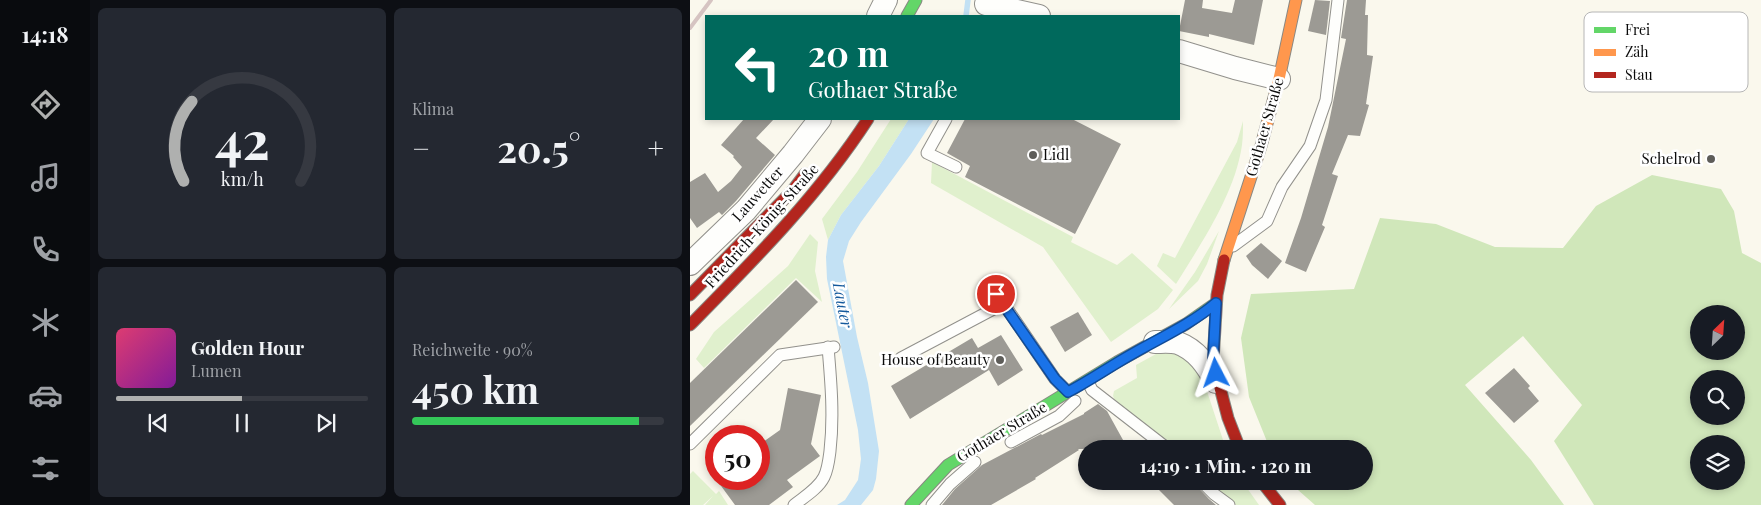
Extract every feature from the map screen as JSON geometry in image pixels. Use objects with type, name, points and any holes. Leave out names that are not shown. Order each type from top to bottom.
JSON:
[{"type":"main road","points":[[908,15],[916,0]]},
{"type":"main road","name":"Gothaer Straße","points":[[911,505],[948,465],[1064,395],[1090,386],[1133,353],[1200,317],[1216,303],[1225,252],[1261,146],[1279,79],[1296,0]]},
{"type":"main road","name":"Friedrich-König-Straße","points":[[690,325],[794,218],[830,173],[867,120]]},
{"type":"main road","name":"Friedrich-König-Straße","points":[[690,295],[793,190],[810,168]]},
{"type":"main road","points":[[1216,303],[1213,361],[1218,385],[1237,440]]},
{"type":"main road","points":[[1268,490],[1280,505]]},
{"type":"street","points":[[868,15],[869,0]]},
{"type":"street","points":[[878,15],[886,0]]},
{"type":"street","points":[[995,7],[1034,15]]},
{"type":"street","points":[[1180,51],[1279,79]]},
{"type":"street","name":"Lauwetter","points":[[690,264],[746,210],[819,120]]},
{"type":"street","points":[[1155,342],[1177,343],[1190,349],[1203,361],[1218,385]]},
{"type":"lane","points":[[1225,252],[1267,221],[1282,187],[1310,146],[1326,100],[1338,0]]},
{"type":"lane","points":[[945,120],[927,154],[956,167]]},
{"type":"lane","points":[[996,294],[1064,395]]},
{"type":"lane","points":[[901,358],[1003,304]]},
{"type":"lane","points":[[690,444],[780,354],[831,347],[832,435],[828,464],[818,486],[794,505]]},
{"type":"lane","points":[[1001,448],[1059,416],[1090,386],[1157,440]]},
{"type":"lane","points":[[932,505],[950,484],[984,457]]},
{"type":"lane","points":[[1210,490],[1229,505]]},
{"type":"green space","points":[[890,120],[908,120],[879,166],[841,215],[828,240],[822,219],[857,172]]},
{"type":"green space","points":[[1243,121],[1242,145],[1238,163],[1225,199],[1176,284],[1157,266],[1163,253],[1175,258],[1237,142]]},
{"type":"green space","points":[[932,162],[1073,237],[1071,242],[1117,265],[1132,253],[1173,290],[1158,309],[1111,342],[1043,247],[931,183]]},
{"type":"green space","points":[[1652,175],[1721,189],[1734,211],[1742,253],[1761,263],[1761,505],[1594,505],[1554,441],[1582,405],[1523,336],[1465,385],[1531,460],[1564,505],[1315,505],[1298,490],[1373,490],[1373,440],[1266,440],[1249,397],[1241,338],[1251,294],[1354,289],[1380,218],[1436,224],[1495,247],[1563,248],[1596,206]]},
{"type":"green space","points":[[1219,231],[1207,264],[1198,281],[1169,309],[1195,272]]},
{"type":"green space","points":[[810,234],[818,242],[815,271],[822,302],[796,278],[704,368],[696,359],[714,332],[788,266]]},
{"type":"green space","points":[[1170,351],[1182,352],[1202,376],[1223,440],[1163,440],[1115,401],[1114,391],[1137,378],[1136,365],[1156,354]]},
{"type":"green space","points":[[693,471],[705,483],[705,490],[712,490],[716,494],[719,491],[728,505],[705,505],[713,496],[703,505],[690,505],[690,474]]},
{"type":"green space","points":[[1218,490],[1248,490],[1259,505],[1236,505]]},
{"type":"water","points":[[908,120],[933,120],[861,222],[849,241],[843,261],[857,337],[868,383],[879,451],[873,490],[861,505],[837,505],[845,500],[858,480],[861,459],[858,430],[827,279],[826,257],[828,240],[841,215],[879,166]]},
{"type":"building","points":[[1185,0],[1203,0],[1202,8],[1232,13],[1235,0],[1263,0],[1254,45],[1209,34],[1209,37],[1180,31]]},
{"type":"building","points":[[1315,0],[1330,1],[1326,35],[1308,31]]},
{"type":"building","points":[[1347,0],[1366,0],[1365,15],[1368,15],[1367,55],[1373,56],[1366,104],[1369,105],[1360,136],[1348,135],[1332,174],[1338,176],[1322,225],[1325,227],[1306,272],[1285,263],[1301,218],[1328,127],[1346,39],[1341,38]]},
{"type":"building","points":[[743,120],[773,120],[756,138],[775,155],[722,215],[719,212],[697,228],[690,218],[690,182],[705,173],[718,192],[731,181],[742,167],[734,156],[721,145]]},
{"type":"building","points":[[964,120],[1074,120],[1121,144],[1075,234],[965,177],[970,166],[947,153]]},
{"type":"building","points":[[1261,243],[1282,261],[1268,279],[1252,265],[1246,256]]},
{"type":"building","points":[[796,280],[818,302],[690,426],[690,383]]},
{"type":"building","points":[[1078,312],[1092,335],[1065,352],[1050,327]]},
{"type":"building","points":[[1001,335],[1023,370],[998,386],[989,370],[910,419],[891,386],[972,338],[978,348]]},
{"type":"building","points":[[1514,368],[1530,386],[1528,388],[1539,401],[1514,423],[1485,393]]},
{"type":"building","points":[[788,388],[821,395],[811,444],[820,456],[787,480],[793,487],[769,505],[735,505],[724,490],[770,490],[770,437],[780,430]]},
{"type":"building","points":[[1098,404],[1107,411],[1123,440],[1078,440],[1078,451],[1036,479],[991,505],[942,505],[955,489],[982,465]]},
{"type":"building","points":[[1159,490],[1200,490],[1216,505],[1174,505]]},
{"type":"waterway","name":"Lauter","points":[[966,15],[968,0]]},
{"type":"railway","points":[[690,28],[711,0]]},
{"type":"traffic: fast","points":[[908,15],[916,0]]},
{"type":"traffic: fast","points":[[911,505],[948,465],[1117,362],[1186,324],[1216,303]]},
{"type":"traffic: slow","points":[[1224,260],[1261,146],[1279,79],[1296,0]]},
{"type":"traffic: jam","points":[[690,325],[761,252],[807,201],[867,120]]},
{"type":"traffic: jam","points":[[690,295],[793,190],[805,174]]},
{"type":"traffic: jam","points":[[1224,260],[1217,295],[1213,361],[1228,418],[1237,440]]},
{"type":"traffic: jam","points":[[1268,490],[1280,505]]},
{"type":"place","name":"Lidl","points":[[1033,155]]},
{"type":"place","name":"Schelrod","points":[[1711,159]]},
{"type":"place","name":"House of Beauty","points":[[1000,360]]},
{"type":"route","points":[[996,294],[1055,379],[1068,392],[1088,382],[1133,353],[1200,317],[1216,303],[1213,361],[1216,373]]}]
